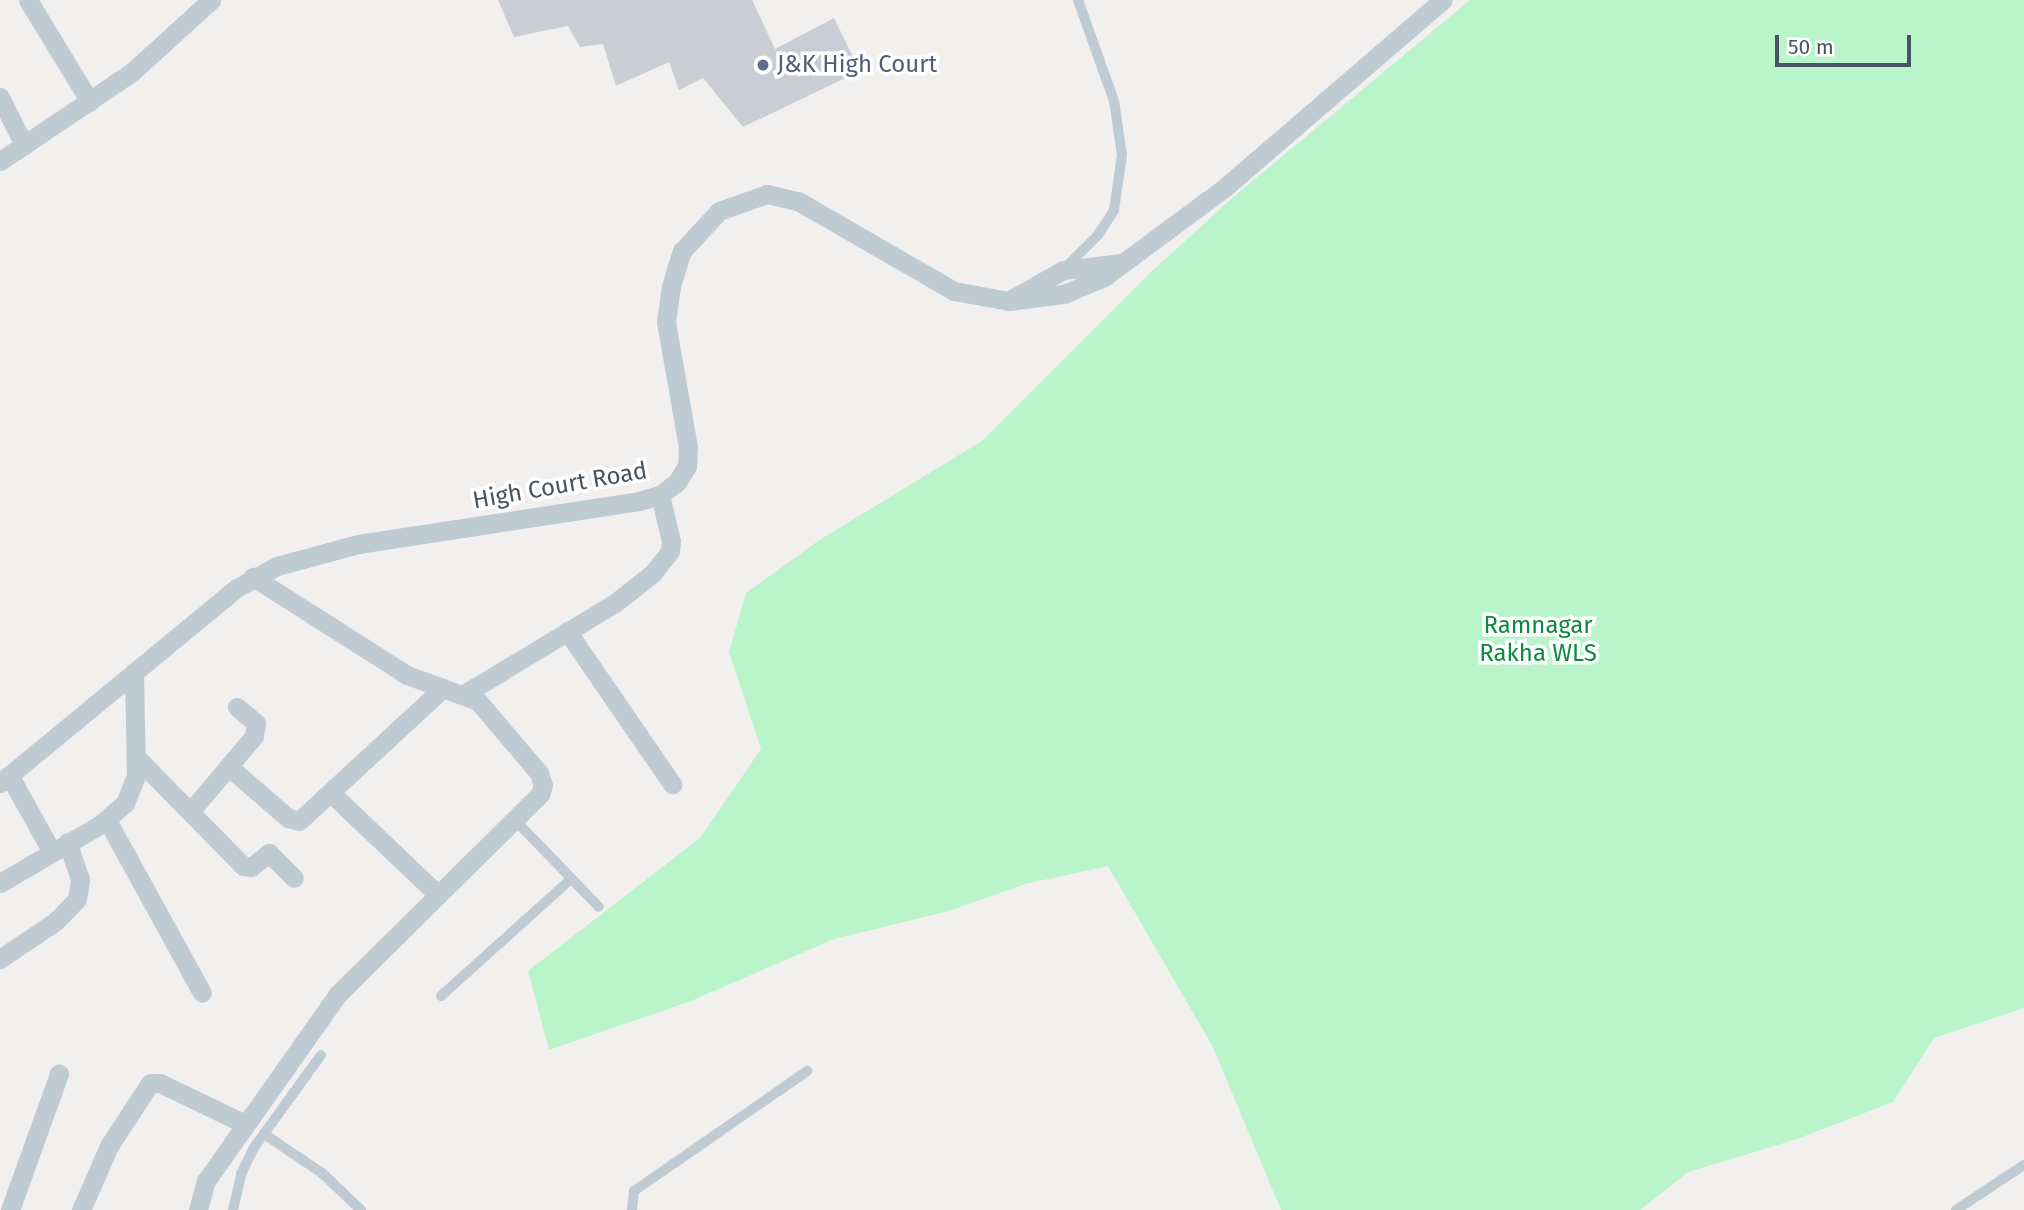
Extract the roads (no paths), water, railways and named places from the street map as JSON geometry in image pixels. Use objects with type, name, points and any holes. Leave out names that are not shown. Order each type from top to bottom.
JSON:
[{"type":"street","points":[[29,0],[90,102]]},
{"type":"street","points":[[0,161],[132,72],[211,0]]},
{"type":"street","points":[[1009,301],[1045,298],[1085,287],[1124,262],[1223,189],[1443,0]]},
{"type":"street","points":[[0,97],[24,145]]},
{"type":"street","name":"High Court Road","points":[[4,779],[253,577],[314,554],[358,544],[660,495],[677,482],[687,466],[688,447],[666,322],[671,286],[682,251],[719,211],[767,194],[799,201],[938,285],[984,299],[1009,301]]},
{"type":"street","points":[[1009,301],[1063,270],[1124,262]]},
{"type":"street","points":[[464,694],[634,590],[665,560],[670,531],[660,495]]},
{"type":"street","points":[[198,1210],[206,1181],[337,995],[540,794],[542,779],[478,701],[407,675],[253,577]]},
{"type":"street","points":[[567,631],[672,784]]},
{"type":"street","points":[[0,883],[107,820],[133,790],[137,758],[135,672]]},
{"type":"street","points":[[229,767],[294,821],[306,817],[443,688]]},
{"type":"street","points":[[190,812],[229,767],[256,730],[256,723],[237,707]]},
{"type":"street","points":[[137,758],[243,866],[251,867],[269,853],[294,878]]},
{"type":"street","points":[[0,958],[56,920],[77,899],[80,879],[59,846],[4,779]]},
{"type":"street","points":[[331,793],[437,894]]},
{"type":"street","points":[[107,820],[202,993]]},
{"type":"street","points":[[10,1210],[59,1074]]},
{"type":"street","points":[[81,1210],[109,1146],[150,1083],[160,1083],[245,1124]]},
{"type":"lane","points":[[1063,270],[1098,235],[1114,210],[1122,155],[1114,101],[1078,0]]},
{"type":"lane","points":[[514,819],[599,907]]},
{"type":"lane","points":[[441,996],[571,879]]},
{"type":"lane","points":[[233,1210],[241,1174],[264,1134],[321,1055]]},
{"type":"lane","points":[[632,1210],[634,1191],[807,1071]]},
{"type":"lane","points":[[264,1134],[322,1173],[361,1210]]},
{"type":"lane","points":[[1956,1210],[2024,1165]]},
{"type":"place","name":"J&K High Court","points":[[763,65]]},
{"type":"park label","name":"Ramnagar Rakha WLS","points":[[1538,640]]}]
